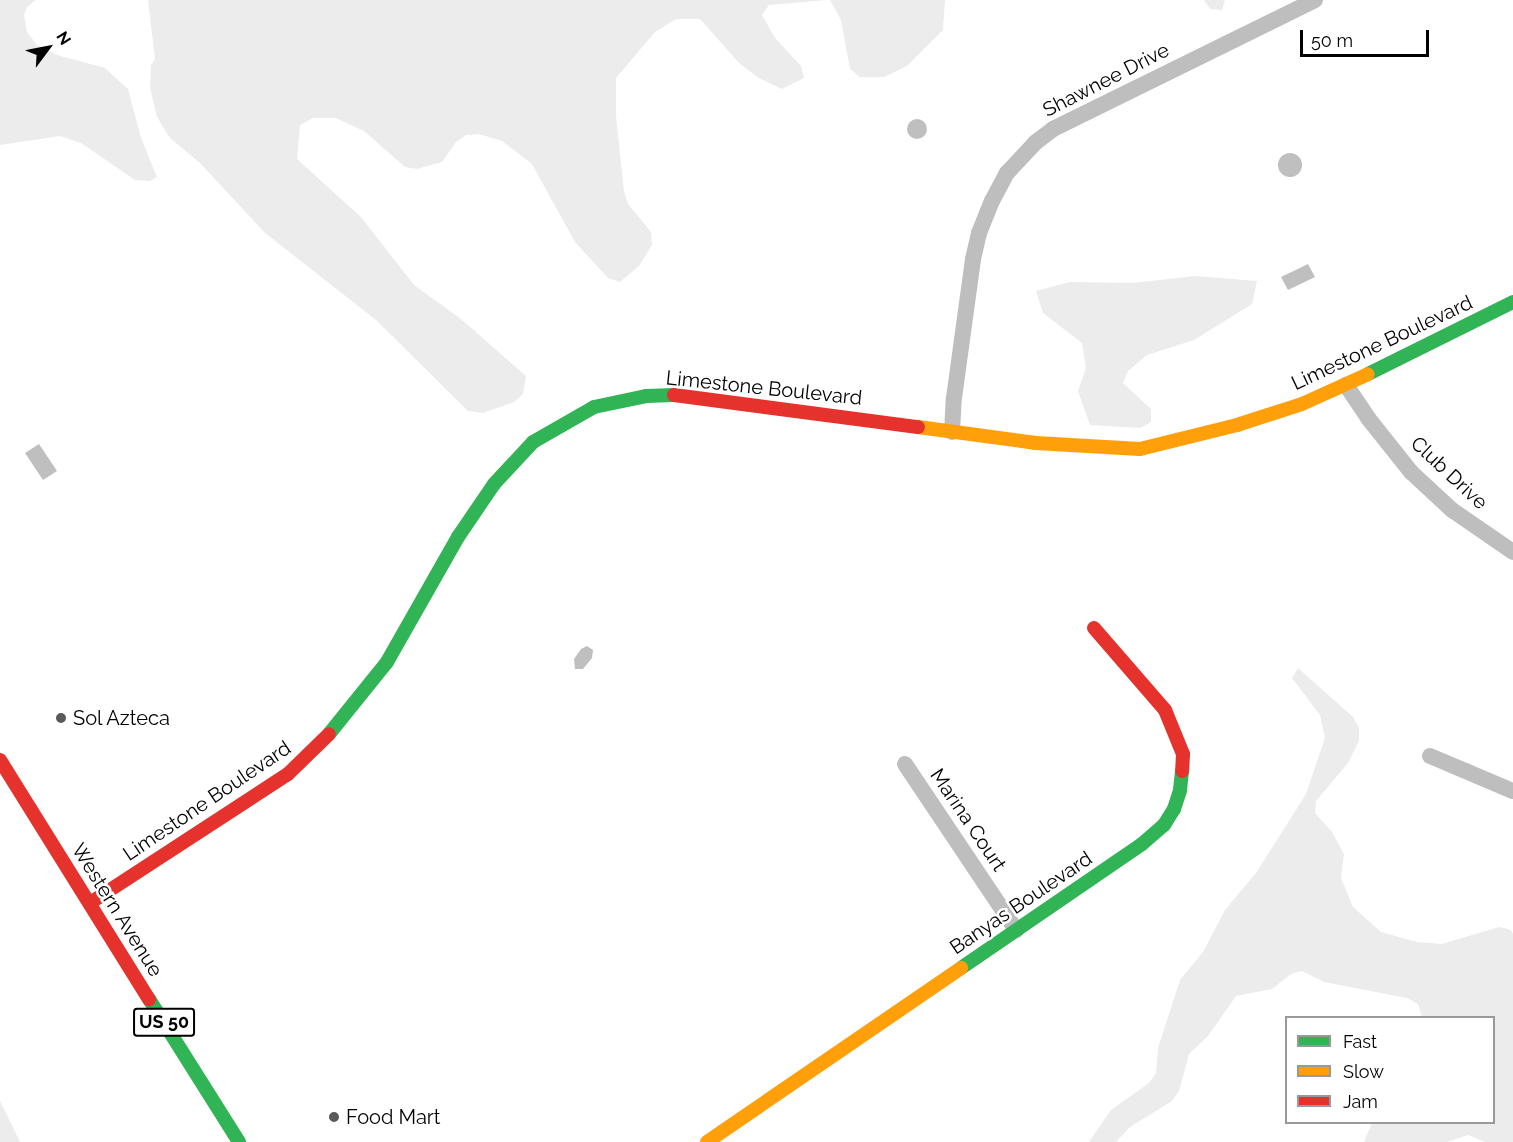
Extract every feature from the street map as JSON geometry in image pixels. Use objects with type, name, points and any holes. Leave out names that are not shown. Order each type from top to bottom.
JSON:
[{"type":"street","name":"Shawnee Drive","points":[[952,432],[954,398],[973,259],[979,233],[1007,173],[1036,142],[1053,129],[1315,0]]},
{"type":"street","name":"Limestone Boulevard","points":[[90,903],[288,774],[317,747],[349,712],[387,662],[458,537],[494,484],[533,442],[576,415],[615,401],[646,396],[685,395],[1036,443],[1140,449],[1237,425],[1346,385],[1513,302]]},
{"type":"street","name":"Club Drive","points":[[1346,385],[1368,418],[1411,472],[1452,510],[1513,552]]},
{"type":"street","name":"Banyas Boulevard","points":[[707,1142],[1142,844],[1164,825],[1174,809],[1180,790],[1183,754],[1165,710],[1094,628]]},
{"type":"street","points":[[1430,756],[1513,791]]},
{"type":"street","name":"Western Avenue","points":[[0,760],[239,1142]]},
{"type":"street","name":"Marina Court","points":[[905,764],[1016,930]]},
{"type":"shaded area","points":[[0,0],[36,0],[27,7],[24,15],[27,32],[37,45],[57,55],[105,68],[128,89],[141,138],[157,177],[150,181],[135,180],[81,143],[60,136],[0,145]]},
{"type":"shaded area","points":[[148,0],[827,0],[769,5],[762,15],[775,38],[801,66],[804,78],[782,89],[759,78],[740,64],[700,19],[676,19],[655,32],[616,78],[616,116],[624,191],[628,204],[651,232],[652,245],[639,266],[620,282],[608,278],[575,242],[532,164],[502,141],[479,134],[466,135],[456,142],[442,162],[417,169],[405,167],[364,131],[336,118],[313,118],[300,125],[297,159],[361,217],[414,285],[461,319],[526,376],[523,394],[514,402],[483,413],[468,411],[376,320],[265,233],[200,163],[170,138],[157,117],[150,88],[151,65],[155,59]]},
{"type":"shaded area","points":[[830,0],[945,0],[943,30],[907,66],[884,77],[860,77],[850,69],[841,20]]},
{"type":"shaded area","points":[[1204,0],[1225,0],[1222,10],[1210,9]]},
{"type":"shaded area","points":[[913,119],[921,119],[927,125],[927,133],[921,139],[913,139],[907,133],[907,125]]},
{"type":"shaded area","points":[[1290,153],[1295,154],[1301,160],[1301,170],[1295,176],[1290,177],[1285,176],[1279,170],[1278,165],[1279,160],[1285,154]]},
{"type":"shaded area","points":[[1308,264],[1315,277],[1288,290],[1281,277]]},
{"type":"shaded area","points":[[1195,276],[1257,281],[1252,304],[1194,340],[1147,355],[1128,371],[1123,383],[1151,409],[1151,422],[1140,428],[1090,425],[1078,391],[1086,368],[1082,343],[1043,313],[1036,291],[1070,282],[1133,283]]},
{"type":"shaded area","points":[[39,444],[57,471],[43,480],[25,453]]},
{"type":"shaded area","points":[[587,646],[593,650],[592,658],[583,669],[575,669],[574,659],[581,649]]},
{"type":"shaded area","points":[[1298,668],[1353,717],[1359,728],[1359,741],[1348,763],[1316,801],[1315,813],[1332,832],[1344,854],[1341,878],[1353,907],[1381,932],[1417,942],[1442,944],[1499,927],[1511,930],[1513,934],[1513,1142],[1485,1142],[1468,1135],[1447,1142],[1364,1142],[1372,1124],[1495,1124],[1495,1016],[1422,1016],[1418,1004],[1407,998],[1324,982],[1302,971],[1291,974],[1272,989],[1236,996],[1208,1036],[1189,1054],[1179,1091],[1172,1101],[1130,1127],[1116,1142],[1089,1142],[1111,1110],[1149,1083],[1156,1073],[1158,1048],[1180,980],[1203,952],[1225,910],[1256,873],[1306,794],[1325,738],[1320,715],[1292,678]]},
{"type":"shaded area","points":[[0,1101],[20,1142],[0,1142]]},
{"type":"traffic: fast","points":[[1368,374],[1513,302]]},
{"type":"traffic: fast","points":[[329,734],[387,662],[458,537],[494,484],[533,442],[594,407],[646,396],[674,395]]},
{"type":"traffic: fast","points":[[961,968],[1142,844],[1164,825],[1174,809],[1180,790],[1182,771]]},
{"type":"traffic: fast","points":[[149,999],[239,1142]]},
{"type":"traffic: slow","points":[[918,427],[1036,443],[1140,449],[1237,425],[1302,404],[1368,374]]},
{"type":"traffic: slow","points":[[707,1142],[961,968]]},
{"type":"traffic: jam","points":[[674,395],[918,427]]},
{"type":"traffic: jam","points":[[1094,628],[1165,710],[1183,754],[1182,771]]},
{"type":"traffic: jam","points":[[90,903],[288,774],[329,734]]},
{"type":"traffic: jam","points":[[0,760],[149,999]]},
{"type":"place","name":"Sol Azteca","points":[[61,718]]},
{"type":"place","name":"Food Mart","points":[[334,1117]]}]
